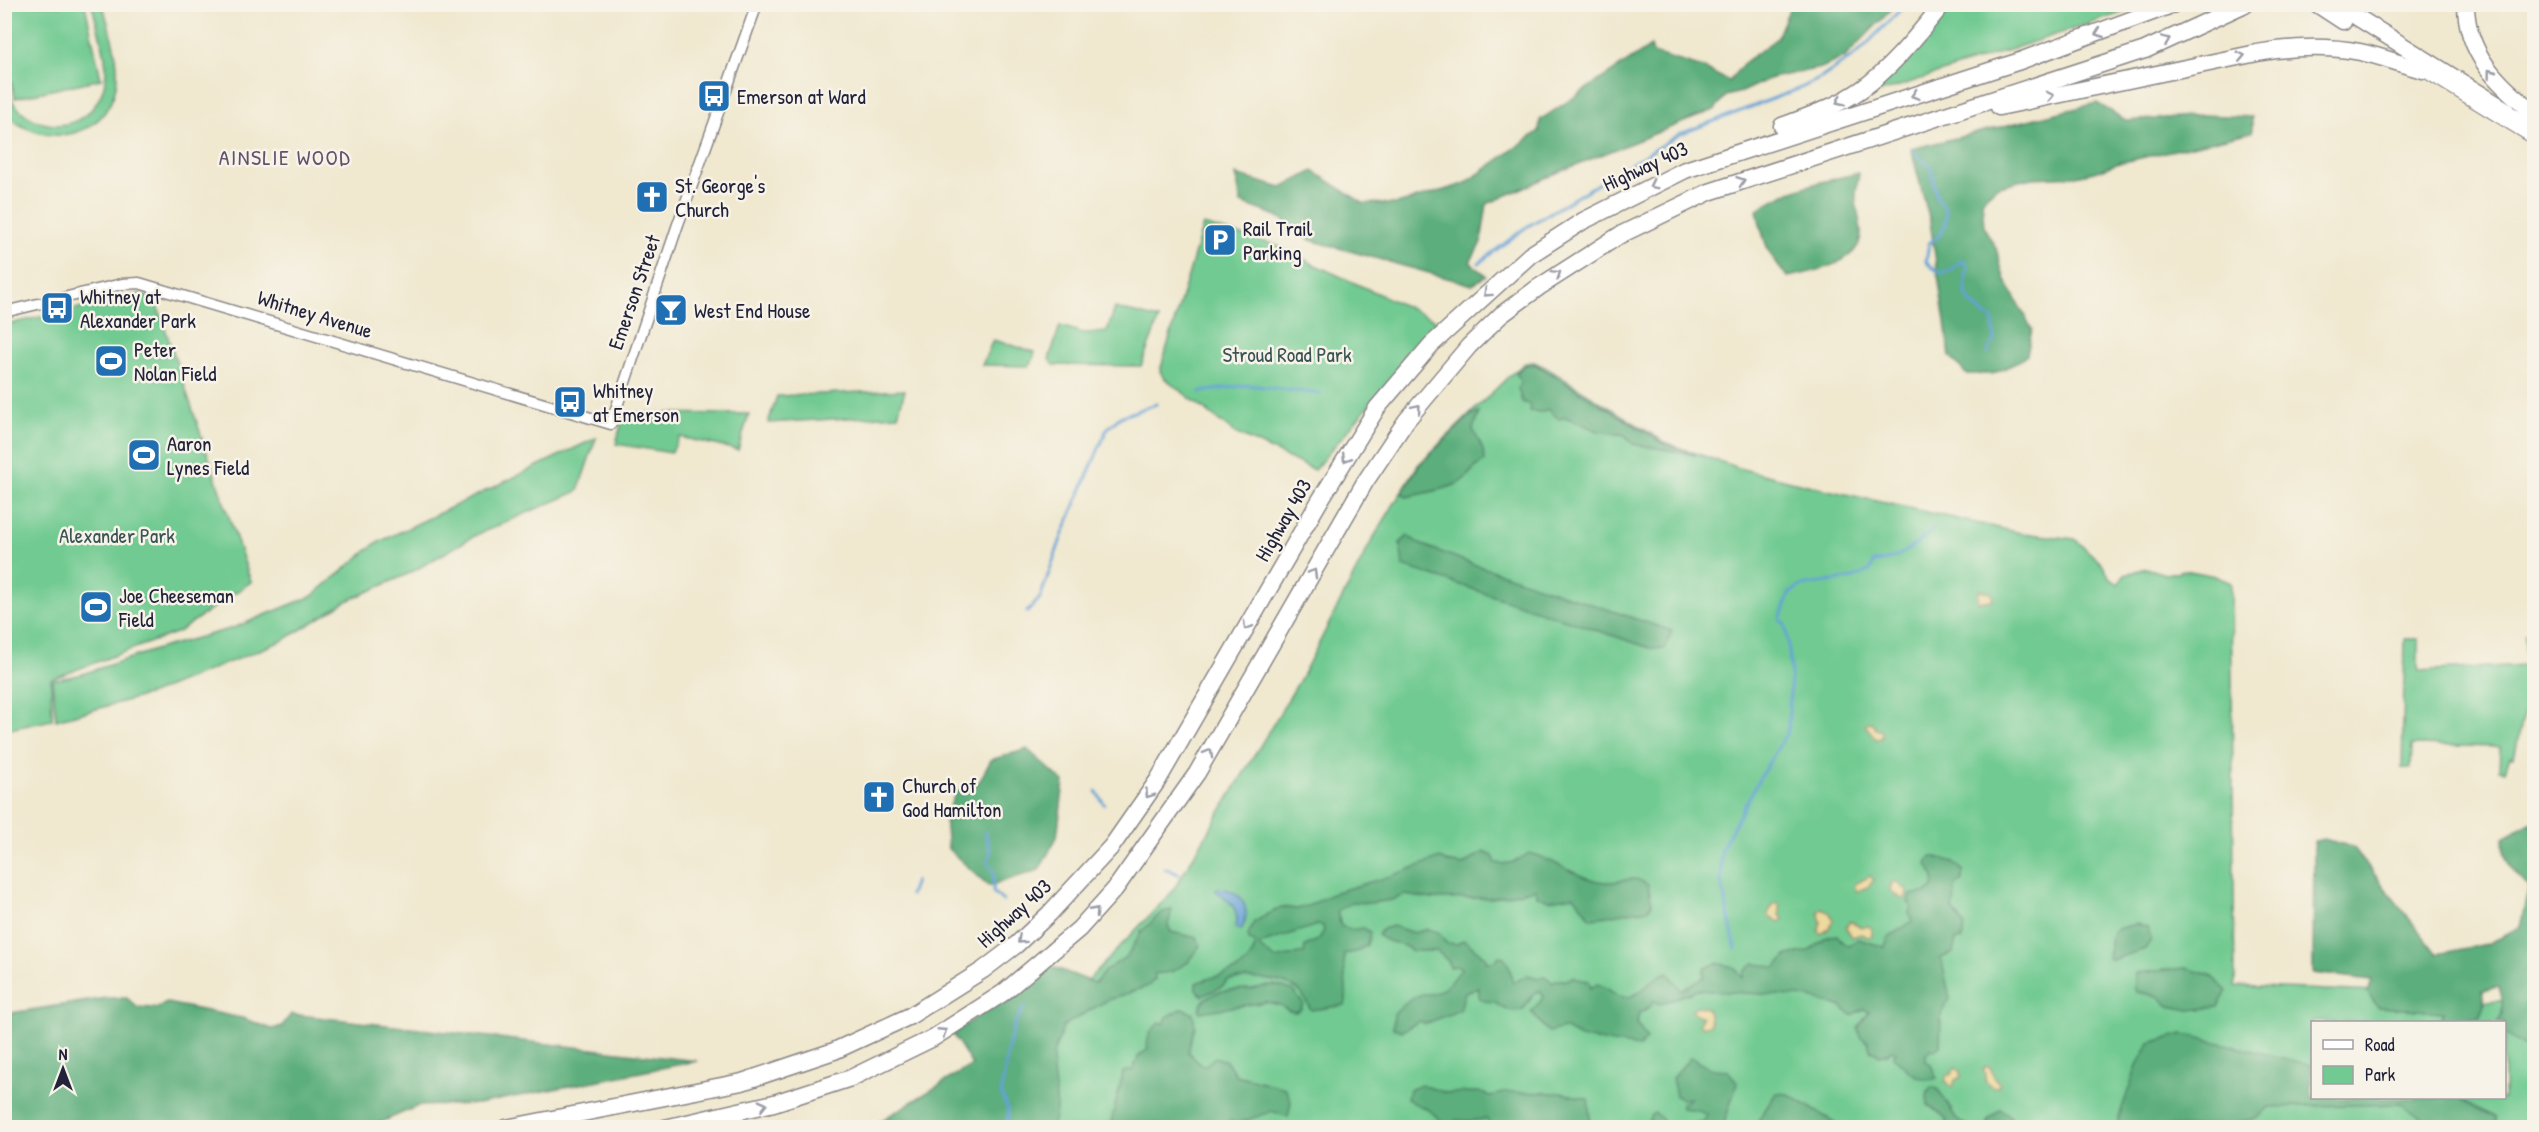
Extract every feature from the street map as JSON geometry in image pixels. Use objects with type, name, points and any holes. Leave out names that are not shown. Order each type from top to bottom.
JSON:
[{"type":"highway","points":[[1685,170],[1705,155],[1814,114],[1862,89],[1894,62],[1943,4]]},
{"type":"highway","name":"Highway 403","points":[[506,1128],[742,1082],[834,1052],[910,1016],[982,970],[1016,945],[1049,914],[1112,846],[1158,780],[1319,502],[1377,408],[1402,376],[1431,345],[1530,255],[1602,211],[1685,170],[2017,62],[2174,4]]},
{"type":"highway","points":[[665,1128],[774,1103],[851,1078],[933,1038],[1003,993],[1079,929],[1115,889],[1197,773],[1365,482],[1406,421],[1469,346],[1501,315],[1539,286],[1620,235],[1709,192],[2145,50],[2245,4]]},
{"type":"highway","points":[[2317,4],[2423,70]]},
{"type":"highway","points":[[2336,4],[2506,110]]},
{"type":"highway","points":[[2466,4],[2472,40],[2489,71],[2507,90],[2535,112]]},
{"type":"highway","points":[[1972,106],[1994,108],[2257,53],[2298,48],[2330,48],[2362,52],[2423,70]]},
{"type":"main road","points":[[2423,70],[2535,138]]},
{"type":"main road","points":[[2506,110],[2535,126]]},
{"type":"street","name":"Emerson Street","points":[[611,424],[677,227],[757,4]]},
{"type":"street","name":"Whitney Avenue","points":[[4,312],[122,284],[140,283],[611,424]]},
{"type":"green space","points":[[2094,4],[2137,8],[1866,97],[1949,5]]},
{"type":"green space","points":[[4,5],[85,5],[101,79],[15,98],[5,55]]},
{"type":"green space","points":[[92,5],[103,5],[116,55],[116,86],[110,105],[99,119],[85,129],[70,134],[53,135],[36,132],[19,124],[5,113],[5,88],[14,104],[27,115],[41,122],[56,125],[71,123],[85,115],[96,103],[104,86],[106,66]]},
{"type":"green space","points":[[1791,5],[1896,5],[1845,57],[1821,68],[1771,78],[1741,92],[1726,96],[1714,110],[1561,171],[1487,204],[1481,243],[1470,262],[1486,276],[1472,285],[1310,240],[1277,216],[1241,203],[1236,175],[1282,188],[1313,171],[1363,203],[1397,204],[1464,184],[1539,131],[1540,120],[1651,46],[1653,53],[1703,68],[1729,81],[1744,63],[1777,38]]},
{"type":"green space","points":[[2097,103],[2127,121],[2202,115],[2252,117],[2252,132],[2119,163],[2076,176],[2032,178],[1998,186],[1982,200],[1984,227],[1996,248],[2004,278],[2032,329],[2027,355],[2016,363],[1992,374],[1966,374],[1950,356],[1930,222],[1911,149]]},
{"type":"green space","points":[[1859,173],[1856,198],[1861,230],[1859,244],[1853,252],[1833,265],[1788,277],[1775,262],[1767,246],[1757,210],[1793,191],[1819,182]]},
{"type":"green space","name":"Stroud Road Park","points":[[1203,225],[1276,245],[1438,321],[1416,358],[1376,397],[1314,470],[1235,433],[1163,377],[1160,371]]},
{"type":"green space","name":"Alexander Park","points":[[140,294],[155,299],[251,582],[178,632],[51,679],[52,720],[5,730],[5,325]]},
{"type":"green space","points":[[1115,308],[1159,319],[1141,366],[1054,365],[1049,359],[1060,326],[1083,333],[1107,332]]},
{"type":"green space","points":[[993,340],[1035,352],[1032,363],[1028,366],[982,365]]},
{"type":"green space","points":[[1534,362],[1666,443],[1742,469],[2021,533],[2075,539],[2102,564],[2110,578],[2118,584],[2125,575],[2146,568],[2166,574],[2185,570],[2215,576],[2231,583],[2235,986],[2402,993],[2475,1003],[2509,1000],[2534,978],[2534,1127],[1026,1128],[1029,1042],[1172,892],[1301,678],[1372,540],[1418,465],[1525,363]]},
{"type":"green space","points":[[1535,364],[1665,444],[1696,455],[1633,444],[1625,435],[1598,431],[1565,417],[1559,419],[1547,409],[1543,412],[1529,411],[1530,405],[1522,402],[1518,388],[1521,381],[1516,373],[1525,365]]},
{"type":"green space","points":[[905,390],[898,415],[768,423],[777,396]]},
{"type":"green space","points":[[1479,412],[1473,429],[1483,450],[1485,461],[1453,486],[1406,497],[1402,493],[1419,465],[1472,414]]},
{"type":"green space","points":[[624,413],[749,414],[738,450],[680,437],[671,453],[616,444]]},
{"type":"green space","points":[[596,438],[578,491],[476,535],[410,573],[345,602],[284,640],[151,694],[56,720],[52,680],[79,675],[161,648],[233,628],[312,596],[375,544]]},
{"type":"green space","points":[[1408,536],[1420,544],[1470,563],[1672,631],[1665,649],[1650,648],[1403,566],[1400,543]]},
{"type":"green space","points":[[2525,633],[2534,633],[2534,671],[2514,757],[2510,756],[2505,771],[2499,770],[2500,747],[2412,745],[2411,768],[2402,768],[2405,639],[2418,639],[2418,671],[2526,665]]},
{"type":"green space","points":[[1027,749],[1064,782],[1057,837],[1039,870],[989,886],[948,849],[945,818],[956,792],[979,782],[991,760]]},
{"type":"green space","points":[[2534,821],[2534,1054],[2506,1035],[2506,1021],[2498,1021],[2503,1005],[2499,987],[2482,990],[2484,1004],[2480,1017],[2471,1018],[2470,1021],[2440,1021],[2443,1012],[2378,1007],[2368,993],[2372,980],[2313,973],[2314,841],[2324,839],[2353,847],[2437,954],[2487,944],[2520,927],[2529,887],[2510,866],[2503,846],[2503,838]]},
{"type":"green space","points":[[1484,852],[1493,856],[1496,863],[1501,864],[1514,862],[1529,853],[1589,879],[1609,882],[1638,880],[1648,885],[1652,904],[1648,910],[1591,918],[1574,896],[1549,900],[1537,896],[1536,889],[1493,898],[1432,899],[1405,895],[1392,900],[1370,903],[1352,902],[1337,911],[1341,926],[1351,930],[1364,928],[1370,933],[1367,945],[1356,952],[1344,954],[1345,1005],[1311,1010],[1301,993],[1293,987],[1275,981],[1243,979],[1227,981],[1223,986],[1202,996],[1196,989],[1196,983],[1234,971],[1247,962],[1253,954],[1256,943],[1249,940],[1248,935],[1254,922],[1281,907],[1297,909],[1308,906],[1336,892],[1391,876],[1440,858],[1462,865]],"holes":[[[1317,925],[1323,926],[1324,931],[1318,940],[1305,946],[1304,953],[1275,959],[1260,947],[1260,944]]]},
{"type":"green space","points":[[1932,856],[1954,862],[1963,871],[1963,881],[1956,885],[1953,909],[1965,926],[1962,939],[1956,940],[1953,953],[1941,958],[1950,998],[1941,1014],[1940,1046],[1934,1050],[1930,1049],[1926,1055],[1926,1062],[1930,1063],[1937,1078],[1924,1079],[1913,1074],[1893,1056],[1896,1052],[1892,1050],[1880,1056],[1870,1050],[1868,1042],[1860,1037],[1858,1028],[1869,1012],[1864,1009],[1851,1015],[1840,1006],[1808,997],[1697,990],[1660,1004],[1653,1001],[1651,1006],[1639,1013],[1637,1023],[1647,1039],[1639,1047],[1582,1038],[1564,1028],[1549,1032],[1531,1012],[1544,997],[1540,991],[1534,993],[1523,1010],[1514,1011],[1504,1009],[1495,1002],[1479,998],[1479,988],[1465,992],[1460,1010],[1425,1024],[1420,1021],[1402,1031],[1393,1028],[1394,1014],[1408,1001],[1422,994],[1432,994],[1445,988],[1461,969],[1459,966],[1450,967],[1448,961],[1437,951],[1412,951],[1382,938],[1378,935],[1382,929],[1393,926],[1414,933],[1428,929],[1438,932],[1446,943],[1457,944],[1464,940],[1486,958],[1486,962],[1493,962],[1499,956],[1504,957],[1513,983],[1528,975],[1538,978],[1545,976],[1553,983],[1556,980],[1567,980],[1574,976],[1576,979],[1589,981],[1591,988],[1597,984],[1620,996],[1629,997],[1668,972],[1681,990],[1704,977],[1704,969],[1716,963],[1734,967],[1743,978],[1744,972],[1754,963],[1774,968],[1788,955],[1808,951],[1832,935],[1837,935],[1848,946],[1858,939],[1885,947],[1888,937],[1912,922],[1909,912],[1912,907],[1908,902],[1910,895],[1927,892],[1933,887],[1934,878],[1927,864]]},
{"type":"green space","points":[[1172,909],[1168,925],[1171,932],[1197,938],[1200,945],[1189,962],[1171,972],[1154,974],[1155,979],[1148,986],[1106,1001],[1063,1026],[1053,1057],[1056,1108],[1052,1127],[869,1128],[972,1065],[953,1034],[1048,965],[1095,983],[1105,971],[1128,955],[1142,931],[1161,913]]},
{"type":"green space","points":[[2137,924],[2148,928],[2151,940],[2145,949],[2111,960],[2108,958],[2113,933],[2120,928]]},
{"type":"green space","points":[[2185,968],[2210,975],[2227,991],[2218,1007],[2190,1010],[2169,1006],[2158,996],[2137,992],[2134,988],[2136,973]]},
{"type":"green space","points":[[1275,985],[1292,990],[1303,1003],[1301,1009],[1296,1012],[1289,1011],[1280,1005],[1266,1002],[1200,1012],[1199,1010],[1202,1003],[1213,994],[1228,990]]},
{"type":"green space","points":[[107,998],[127,998],[137,1007],[155,1008],[167,1003],[242,1018],[272,1029],[282,1026],[291,1014],[697,1061],[478,1104],[418,1106],[375,1125],[343,1128],[78,1128],[33,1125],[5,1127],[5,1014]]},
{"type":"green space","points":[[1183,1008],[1193,1014],[1195,1026],[1188,1052],[1201,1065],[1206,1065],[1215,1057],[1226,1061],[1236,1075],[1285,1088],[1291,1101],[1288,1117],[1272,1111],[1237,1124],[1229,1121],[1228,1127],[1110,1127],[1123,1072],[1133,1070],[1138,1057],[1148,1049],[1148,1037],[1155,1027],[1161,1022],[1164,1024],[1167,1017]]},
{"type":"green space","points":[[2183,1034],[2311,1065],[2311,1099],[2461,1099],[2495,1118],[2496,1127],[2434,1127],[2401,1104],[2269,1107],[2258,1118],[2219,1127],[2118,1127],[2118,1120],[2137,1065],[2150,1043]]},
{"type":"green space","points":[[1691,1057],[1710,1069],[1728,1070],[1737,1083],[1723,1127],[1688,1127],[1704,1121],[1707,1115],[1697,1110],[1682,1108],[1681,1105],[1690,1098],[1681,1099],[1676,1096],[1672,1078]]},
{"type":"green space","points":[[1421,1085],[1447,1093],[1478,1092],[1490,1096],[1508,1092],[1562,1093],[1588,1099],[1591,1127],[1561,1127],[1542,1122],[1526,1128],[1494,1127],[1486,1119],[1457,1120],[1450,1125],[1407,1098],[1409,1090]]},
{"type":"green space","points":[[1931,1087],[1938,1089],[1956,1118],[1969,1127],[1948,1127],[1946,1118],[1928,1105],[1927,1095]]},
{"type":"green space","points":[[1776,1093],[1788,1094],[1842,1127],[1754,1127]]},
{"type":"green space","points":[[2000,1109],[2010,1116],[2013,1127],[1987,1127],[1989,1119]]},
{"type":"green space","points":[[1655,1113],[1663,1120],[1662,1127],[1641,1127],[1643,1122],[1648,1122],[1651,1115]]},
{"type":"sand","points":[[1979,590],[1991,592],[1993,600],[1978,602]]},
{"type":"sand","points":[[1868,722],[1873,723],[1876,729],[1882,731],[1882,738],[1876,739],[1865,725]]},
{"type":"sand","points":[[1870,876],[1874,880],[1868,887],[1855,890],[1855,884]]},
{"type":"sand","points":[[1892,882],[1897,882],[1907,891],[1906,898],[1902,899],[1890,890]]},
{"type":"sand","points":[[1778,903],[1783,919],[1780,922],[1770,918],[1768,913],[1774,904]]},
{"type":"sand","points":[[1822,908],[1829,912],[1833,919],[1829,929],[1821,934],[1818,931],[1821,922],[1818,912]]},
{"type":"sand","points":[[1850,921],[1861,927],[1869,926],[1872,929],[1872,936],[1867,937],[1861,934],[1852,937],[1846,927]]},
{"type":"sand","points":[[1698,1006],[1707,1009],[1711,1024],[1703,1027],[1699,1023],[1702,1017],[1692,1012],[1693,1008]]},
{"type":"sand","points":[[1955,1067],[1959,1070],[1961,1077],[1955,1080],[1953,1086],[1950,1086],[1945,1081]]},
{"type":"sand","points":[[1985,1067],[1990,1067],[1995,1079],[2000,1083],[1997,1087],[1991,1087],[1985,1081],[1986,1074],[1983,1070]]},
{"type":"water","points":[[1217,888],[1233,892],[1242,901],[1246,914],[1241,930],[1236,928],[1237,916],[1233,906],[1216,891]]},
{"type":"waterway","points":[[1479,263],[1525,228],[1680,134],[1801,88],[1821,78],[1859,52],[1906,4]]},
{"type":"waterway","points":[[1913,151],[1931,167],[1937,199],[1945,207],[1944,228],[1939,236],[1929,243],[1926,262],[1944,272],[1952,269],[1960,261],[1967,264],[1967,297],[1975,307],[1992,319],[1995,338],[1988,352]]},
{"type":"waterway","points":[[1200,392],[1248,385],[1321,394]]},
{"type":"waterway","points":[[1027,612],[1040,598],[1062,536],[1107,429],[1120,417],[1156,404]]},
{"type":"waterway","points":[[1736,949],[1721,883],[1721,850],[1788,731],[1791,673],[1785,625],[1780,619],[1789,594],[1800,586],[1854,578],[1871,570],[1873,562],[1890,559],[1906,551],[1934,528]]},
{"type":"waterway","points":[[1096,791],[1104,804]]},
{"type":"waterway","points":[[985,832],[991,854],[987,862],[994,872],[993,892],[1003,901]]},
{"type":"waterway","points":[[1164,868],[1179,874]]},
{"type":"waterway","points":[[910,895],[915,881]]},
{"type":"waterway","points":[[1007,1128],[1008,1111],[1001,1093],[1009,1044],[1015,1023],[1024,1008]]},
{"type":"place","name":"Emerson at Ward","points":[[714,96]]},
{"type":"place","name":"St. George's Church","points":[[652,197]]},
{"type":"place","name":"Rail Trail Parking","points":[[1220,240]]},
{"type":"place","name":"Whitney at Alexander Park","points":[[57,308]]},
{"type":"place","name":"West End House","points":[[671,310]]},
{"type":"place","name":"Peter Nolan Field","points":[[111,361]]},
{"type":"place","name":"Whitney at Emerson","points":[[570,402]]},
{"type":"place","name":"Aaron Lynes Field","points":[[144,455]]},
{"type":"place","name":"Joe Cheeseman Field","points":[[96,607]]},
{"type":"place","name":"Church of God Hamilton","points":[[879,797]]},
{"type":"district","name":"AINSLIE WOOD","points":[[285,157]]}]
